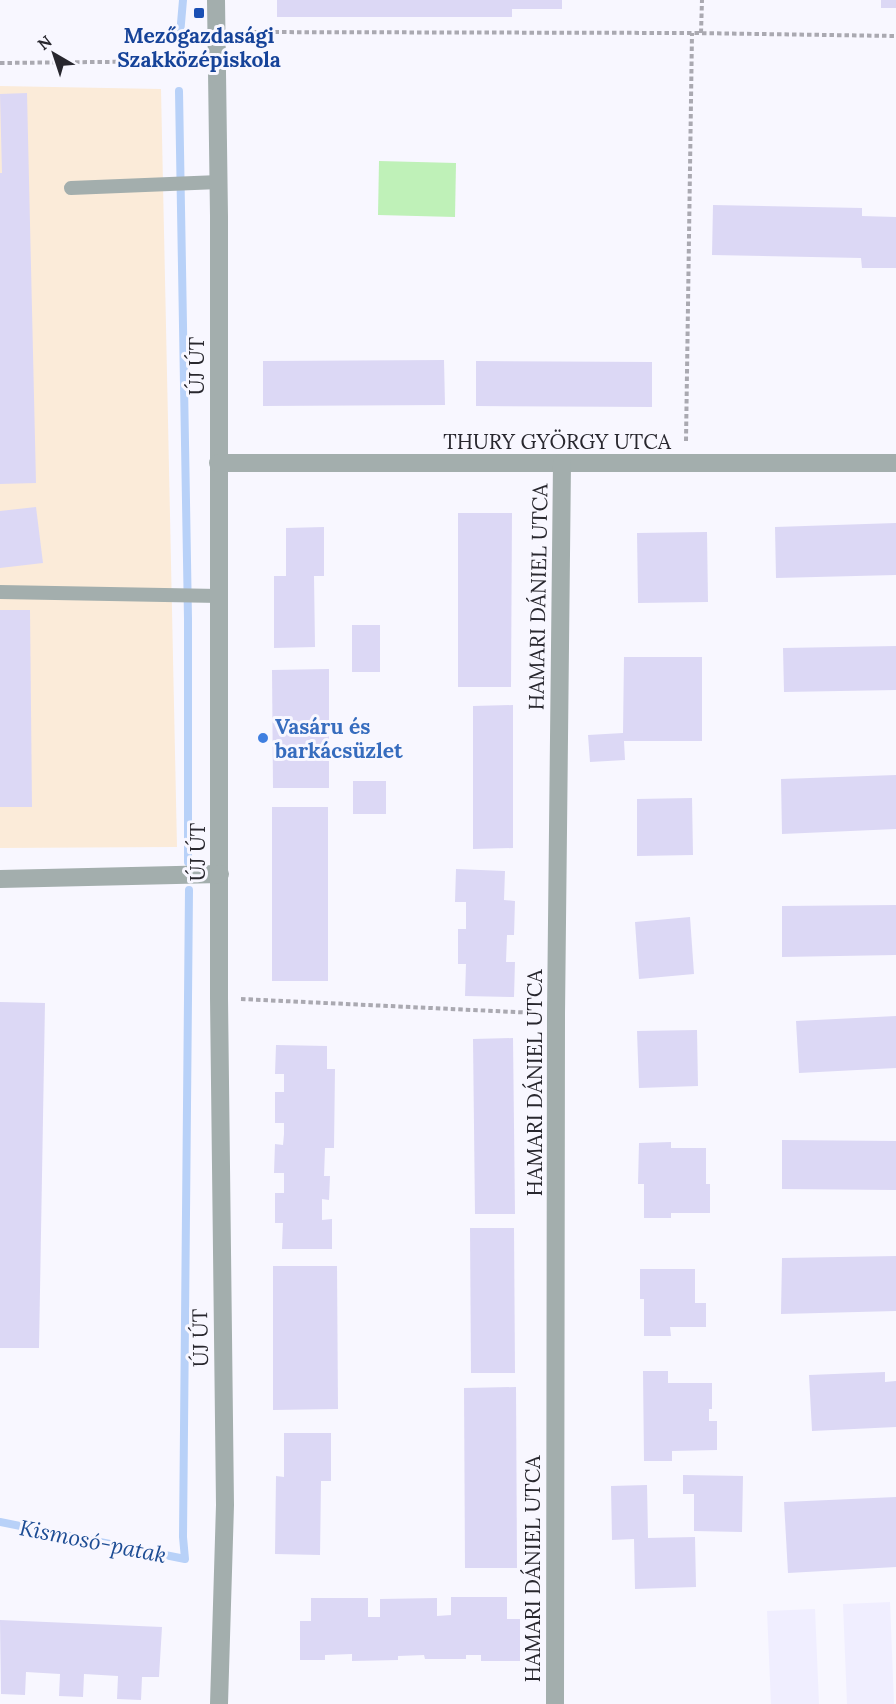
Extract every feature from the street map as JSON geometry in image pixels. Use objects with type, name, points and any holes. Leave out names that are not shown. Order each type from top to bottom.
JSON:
[{"type":"street","name":"ÚJ ÚT","points":[[216,0],[219,182],[219,998],[225,1505],[219,1704]]},
{"type":"street","name":"HAMARI DÁNIEL UTCA","points":[[555,1704],[556,1014],[562,463]]},
{"type":"street","name":"THURY GYÖRGY UTCA","points":[[218,464],[896,463]]},
{"type":"street","points":[[0,879],[220,874]]},
{"type":"lane","points":[[71,188],[219,182]]},
{"type":"lane","points":[[0,592],[219,596]]},
{"type":"path","points":[[701,33],[702,0]]},
{"type":"path","points":[[216,32],[701,33],[896,36]]},
{"type":"path","points":[[686,463],[692,33]]},
{"type":"path","points":[[0,63],[217,61]]},
{"type":"path","points":[[219,998],[556,1014]]},
{"type":"shaded area","points":[[0,86],[161,89],[177,847],[0,848]]},
{"type":"shaded area","points":[[890,1602],[894,1704],[847,1704],[843,1604]]},
{"type":"shaded area","points":[[815,1609],[819,1704],[771,1704],[767,1611]]},
{"type":"green space","points":[[379,161],[456,163],[455,217],[378,215]]},
{"type":"building","points":[[277,0],[562,0],[562,9],[512,9],[512,17],[277,17]]},
{"type":"building","points":[[881,0],[896,0],[896,8],[881,8]]},
{"type":"building","points":[[27,93],[36,483],[0,484],[0,173],[2,173],[0,94]]},
{"type":"building","points":[[713,205],[862,208],[862,216],[896,217],[896,268],[862,268],[861,258],[712,255]]},
{"type":"building","points":[[444,360],[445,405],[263,406],[263,361]]},
{"type":"building","points":[[476,361],[652,362],[652,407],[476,406]]},
{"type":"building","points":[[36,507],[43,563],[0,568],[0,511]]},
{"type":"building","points":[[458,513],[512,513],[511,687],[458,687]]},
{"type":"building","points":[[896,523],[896,575],[776,578],[775,527]]},
{"type":"building","points":[[324,527],[324,576],[314,576],[315,647],[274,648],[274,576],[286,576],[286,528]]},
{"type":"building","points":[[707,532],[708,602],[638,603],[637,533]]},
{"type":"building","points":[[0,610],[30,610],[32,807],[0,807]]},
{"type":"building","points":[[352,625],[380,625],[380,672],[352,672]]},
{"type":"building","points":[[896,646],[896,690],[784,692],[783,648]]},
{"type":"building","points":[[624,657],[702,657],[702,741],[624,741],[625,760],[590,762],[588,735],[623,733]]},
{"type":"building","points":[[329,669],[329,788],[273,788],[272,670]]},
{"type":"building","points":[[513,705],[513,848],[473,849],[473,706]]},
{"type":"building","points":[[896,775],[896,829],[782,834],[781,779]]},
{"type":"building","points":[[353,781],[386,781],[386,814],[353,814]]},
{"type":"building","points":[[692,798],[693,855],[637,856],[637,799]]},
{"type":"building","points":[[272,807],[328,807],[328,981],[272,981]]},
{"type":"building","points":[[456,869],[505,871],[504,900],[515,901],[514,935],[507,935],[506,962],[515,962],[514,997],[465,996],[466,964],[458,964],[458,929],[466,929],[466,902],[455,902]]},
{"type":"building","points":[[896,905],[896,955],[782,957],[782,906]]},
{"type":"building","points":[[690,917],[694,974],[639,979],[635,922]]},
{"type":"building","points":[[0,1002],[45,1003],[39,1348],[0,1348]]},
{"type":"building","points":[[896,1016],[896,1068],[799,1073],[796,1021]]},
{"type":"building","points":[[697,1030],[698,1086],[639,1088],[637,1031]]},
{"type":"building","points":[[513,1038],[515,1214],[475,1214],[473,1039]]},
{"type":"building","points":[[276,1045],[327,1046],[327,1069],[335,1069],[334,1148],[325,1148],[324,1176],[330,1176],[329,1200],[322,1199],[322,1220],[332,1219],[332,1249],[282,1249],[283,1223],[275,1223],[275,1193],[284,1193],[284,1173],[274,1173],[275,1144],[283,1145],[284,1134],[284,1123],[275,1123],[275,1092],[284,1092],[284,1074],[275,1074]]},
{"type":"building","points":[[782,1140],[896,1141],[896,1190],[782,1189]]},
{"type":"building","points":[[671,1142],[671,1148],[706,1148],[706,1184],[710,1184],[710,1213],[671,1213],[671,1218],[644,1218],[644,1184],[638,1184],[639,1143]]},
{"type":"building","points":[[470,1228],[514,1228],[515,1373],[471,1373]]},
{"type":"building","points":[[896,1256],[896,1311],[781,1314],[782,1258]]},
{"type":"building","points":[[273,1266],[337,1266],[338,1409],[273,1410]]},
{"type":"building","points":[[640,1269],[695,1269],[695,1303],[706,1303],[706,1327],[670,1327],[671,1336],[644,1336],[644,1299],[640,1299]]},
{"type":"building","points":[[643,1371],[668,1371],[668,1383],[712,1383],[712,1409],[709,1409],[709,1421],[717,1421],[717,1450],[672,1451],[672,1461],[644,1461]]},
{"type":"building","points":[[885,1372],[885,1382],[896,1381],[896,1427],[812,1431],[809,1375]]},
{"type":"building","points":[[516,1387],[517,1568],[465,1568],[464,1388]]},
{"type":"building","points":[[284,1433],[331,1433],[331,1481],[321,1481],[320,1555],[275,1554],[276,1476],[284,1477]]},
{"type":"building","points":[[683,1475],[743,1476],[742,1532],[694,1531],[694,1494],[683,1494]]},
{"type":"building","points":[[647,1485],[648,1538],[695,1537],[696,1587],[635,1589],[634,1539],[612,1540],[611,1486]]},
{"type":"building","points":[[896,1497],[896,1567],[788,1573],[784,1502]]},
{"type":"building","points":[[451,1597],[507,1597],[507,1619],[520,1619],[520,1661],[481,1661],[481,1655],[466,1655],[466,1659],[425,1659],[424,1655],[398,1656],[398,1660],[352,1661],[352,1654],[325,1655],[325,1660],[300,1660],[300,1621],[311,1621],[311,1598],[368,1598],[368,1617],[380,1617],[380,1599],[437,1598],[437,1616],[451,1615]]},
{"type":"building","points":[[0,1620],[162,1627],[159,1677],[142,1677],[141,1700],[117,1699],[118,1676],[84,1674],[83,1697],[59,1696],[60,1674],[26,1672],[25,1695],[1,1694]]},
{"type":"waterway","points":[[180,35],[183,0]]},
{"type":"waterway","points":[[179,91],[188,619],[188,862]]},
{"type":"waterway","name":"Kismosó-patak","points":[[0,1522],[185,1559],[183,1537],[189,890]]},
{"type":"place","name":"Mezőgazdasági Szakközépiskola","points":[[199,13]]},
{"type":"place","name":"Vasáru és barkácsüzlet","points":[[263,738]]}]
